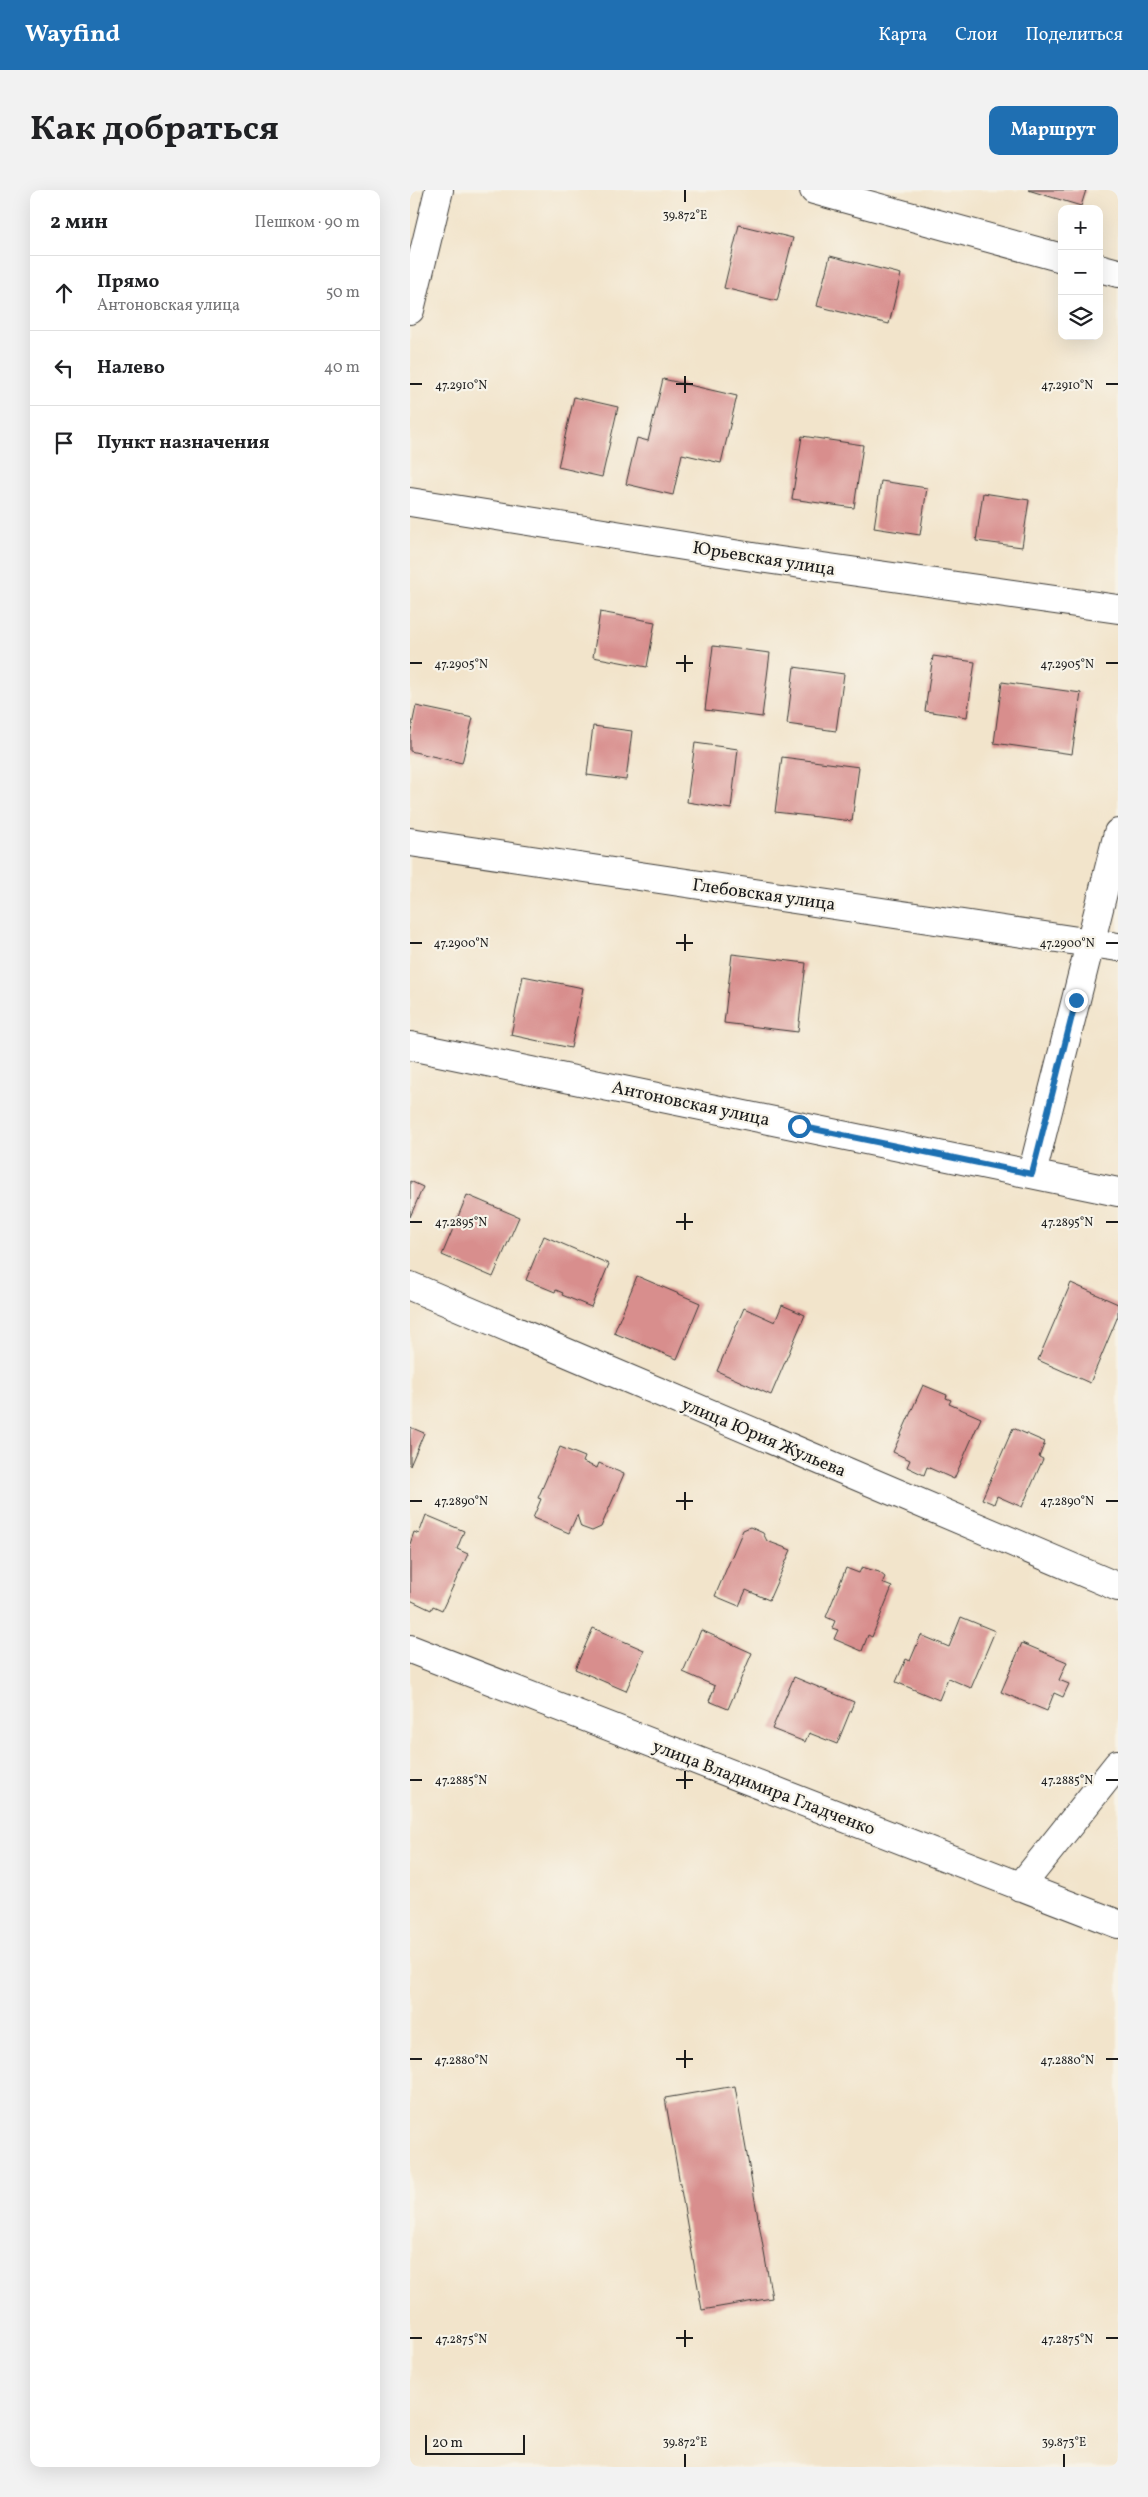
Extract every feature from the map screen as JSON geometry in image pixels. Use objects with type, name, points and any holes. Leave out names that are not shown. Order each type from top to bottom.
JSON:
[{"type":"street","points":[[410,310],[439,190]]},
{"type":"street","points":[[814,190],[1058,257]]},
{"type":"street","points":[[1103,269],[1118,273]]},
{"type":"street","name":"Юрьевская улица","points":[[410,502],[759,558],[1118,609]]},
{"type":"street","points":[[1032,1174],[1118,833]]},
{"type":"street","name":"Глебовская улица","points":[[410,842],[1118,947]]},
{"type":"street","name":"Антоновская улица","points":[[410,1046],[1118,1192]]},
{"type":"street","name":"улица Юрия Жульева","points":[[410,1286],[1118,1587]]},
{"type":"street","name":"улица Владимира Гладченко","points":[[410,1649],[1118,1924]]},
{"type":"street","points":[[1020,1887],[1118,1764]]},
{"type":"building","points":[[1028,190],[1086,190],[1081,205]]},
{"type":"building","points":[[739,225],[793,238],[777,301],[724,288]]},
{"type":"building","points":[[830,256],[901,274],[889,324],[817,306]]},
{"type":"building","points":[[663,379],[737,396],[721,463],[682,454],[673,495],[626,484],[637,438],[648,441]]},
{"type":"building","points":[[574,397],[618,407],[602,477],[558,467]]},
{"type":"building","points":[[802,436],[863,445],[854,508],[792,499]]},
{"type":"building","points":[[881,481],[927,488],[920,535],[874,528]]},
{"type":"building","points":[[983,493],[1029,500],[1022,547],[976,541]]},
{"type":"building","points":[[600,612],[655,622],[647,667],[593,657]]},
{"type":"building","points":[[713,646],[770,653],[762,717],[705,710]]},
{"type":"building","points":[[933,656],[975,662],[967,717],[925,711]]},
{"type":"building","points":[[794,667],[844,674],[836,731],[787,724]]},
{"type":"building","points":[[1002,682],[1081,693],[1072,754],[994,743]]},
{"type":"building","points":[[416,706],[473,718],[462,763],[410,751],[410,735]]},
{"type":"building","points":[[593,726],[632,731],[626,780],[587,775]]},
{"type":"building","points":[[695,743],[738,749],[731,809],[687,802]]},
{"type":"building","points":[[782,757],[859,767],[852,821],[775,812]]},
{"type":"building","points":[[732,954],[806,963],[798,1032],[724,1023]]},
{"type":"building","points":[[523,976],[583,988],[571,1048],[511,1035]]},
{"type":"building","points":[[410,1181],[423,1187],[410,1217]]},
{"type":"building","points":[[467,1195],[519,1217],[493,1277],[442,1255]]},
{"type":"building","points":[[544,1236],[609,1264],[591,1307],[562,1295],[563,1293],[556,1290],[555,1292],[526,1280]]},
{"type":"building","points":[[637,1276],[700,1303],[677,1359],[614,1333]]},
{"type":"building","points":[[1071,1283],[1118,1304],[1118,1316],[1090,1383],[1038,1360]]},
{"type":"building","points":[[782,1305],[805,1315],[771,1395],[717,1371],[744,1308],[775,1322]]},
{"type":"building","points":[[923,1385],[947,1395],[946,1398],[951,1400],[949,1404],[981,1418],[954,1479],[927,1467],[924,1475],[907,1467],[910,1460],[893,1452]]},
{"type":"building","points":[[410,1427],[424,1433],[410,1466]]},
{"type":"building","points":[[1013,1428],[1045,1442],[1039,1457],[1043,1459],[1022,1507],[997,1496],[994,1504],[982,1499]]},
{"type":"building","points":[[560,1447],[585,1457],[583,1462],[597,1468],[599,1463],[624,1474],[601,1527],[592,1531],[581,1527],[577,1515],[569,1533],[533,1518],[541,1499],[538,1498]]},
{"type":"building","points":[[426,1515],[464,1531],[457,1549],[468,1554],[442,1610],[433,1606],[431,1610],[410,1600],[410,1544],[414,1532],[419,1534]]},
{"type":"building","points":[[750,1527],[763,1533],[767,1541],[791,1550],[769,1600],[746,1590],[739,1606],[715,1596],[743,1530]]},
{"type":"building","points":[[862,1567],[879,1572],[885,1577],[882,1583],[892,1587],[872,1637],[868,1635],[862,1651],[834,1639],[838,1630],[832,1628],[835,1621],[826,1617],[846,1568],[859,1573]]},
{"type":"building","points":[[961,1617],[995,1631],[971,1688],[948,1678],[939,1700],[896,1682],[906,1659],[910,1661],[921,1635],[949,1647]]},
{"type":"building","points":[[593,1628],[644,1650],[626,1691],[575,1669]]},
{"type":"building","points":[[701,1630],[752,1653],[728,1709],[709,1701],[715,1686],[683,1672]]},
{"type":"building","points":[[1022,1643],[1067,1662],[1059,1680],[1069,1684],[1063,1697],[1054,1693],[1047,1711],[1001,1692]]},
{"type":"building","points":[[794,1677],[854,1702],[837,1744],[809,1733],[805,1742],[772,1729]]},
{"type":"building","points":[[735,2086],[772,2298],[702,2310],[665,2098]]},
{"type":"route","points":[[799,1126],[1032,1174],[1076,1000]]}]
